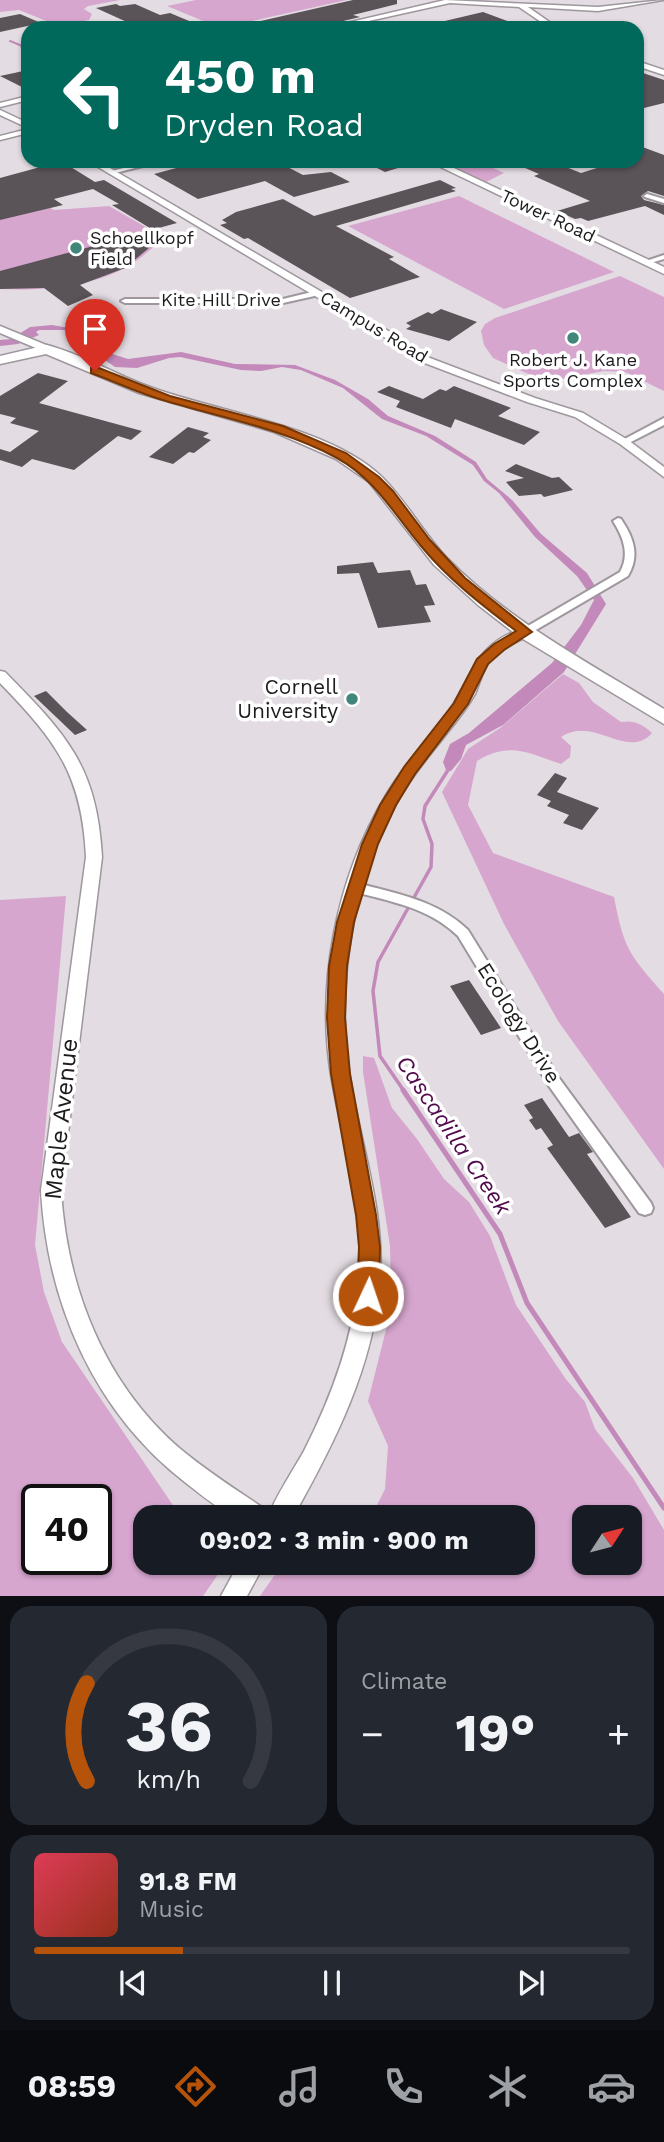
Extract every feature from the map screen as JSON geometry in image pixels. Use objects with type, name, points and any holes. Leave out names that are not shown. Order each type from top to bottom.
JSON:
[{"type":"main road","points":[[0,361],[40,346],[166,398],[279,429],[342,456],[375,480],[425,543],[460,581],[525,632],[664,718]]},
{"type":"main road","points":[[0,361],[55,362],[84,366]]},
{"type":"street","points":[[491,2],[503,0]]},
{"type":"street","points":[[512,0],[545,21]]},
{"type":"street","points":[[359,21],[438,3],[491,2],[531,7],[598,9],[658,0],[664,5]]},
{"type":"street","points":[[644,66],[664,73]]},
{"type":"street","points":[[0,105],[21,100]]},
{"type":"street","points":[[0,112],[21,125]]},
{"type":"street","points":[[0,138],[21,131]]},
{"type":"street","name":"Campus Road","points":[[104,168],[393,338],[418,356],[531,400],[567,410],[624,442],[664,473]]},
{"type":"street","points":[[111,172],[129,168]]},
{"type":"street","name":"Tower Road","points":[[447,168],[664,271]]},
{"type":"street","points":[[647,196],[664,201]]},
{"type":"street","points":[[646,262],[664,257]]},
{"type":"street","name":"Kite Hill Drive","points":[[125,301],[283,301],[316,293]]},
{"type":"street","points":[[4,330],[40,346]]},
{"type":"street","points":[[624,442],[664,421]]},
{"type":"street","points":[[287,1505],[309,1466],[344,1392],[366,1313],[370,1279],[368,1236],[341,1074],[336,1018],[338,966],[346,922],[370,844],[388,805],[461,704],[482,662],[499,647],[624,575],[631,560],[631,551],[618,521]]},
{"type":"street","name":"Maple Avenue","points":[[0,675],[66,748],[86,790],[92,815],[94,857],[51,1190],[51,1226],[57,1263],[67,1297],[84,1335],[112,1386],[144,1429],[175,1459],[240,1505]]},
{"type":"street","name":"Ecology Drive","points":[[356,888],[425,907],[453,922],[463,933],[554,1082],[645,1208]]},
{"type":"street","points":[[233,1596],[246,1575]]},
{"type":"shaded area","points":[[0,0],[120,0],[88,6],[84,9],[92,14],[89,20],[84,21],[46,21],[19,10],[0,12]]},
{"type":"shaded area","points":[[196,0],[347,0],[252,21],[203,21],[167,6]]},
{"type":"shaded area","points":[[452,168],[493,168],[504,173],[484,183]]},
{"type":"shaded area","points":[[459,196],[614,272],[504,309],[348,226]]},
{"type":"shaded area","name":"Schoellkopf Field","points":[[109,206],[151,230],[155,229],[172,238],[127,267],[97,279],[49,288],[0,289],[0,217],[50,208],[54,210]]},
{"type":"shaded area","name":"Robert J. Kane Sports Complex","points":[[620,276],[664,297],[664,391],[625,372],[604,371],[556,380],[533,376],[493,358],[484,345],[481,331],[485,324],[495,318]]},
{"type":"shaded area","points":[[52,325],[75,329],[97,349],[128,359],[181,352],[235,364],[295,365],[335,380],[368,399],[388,416],[435,436],[476,462],[487,479],[512,500],[541,534],[587,573],[606,604],[564,672],[503,725],[466,745],[461,759],[451,771],[446,770],[443,762],[450,744],[469,733],[552,663],[581,625],[594,600],[577,576],[535,537],[499,493],[484,481],[473,465],[426,436],[382,419],[343,388],[301,370],[282,367],[261,371],[241,370],[180,357],[137,368],[115,367],[65,330],[39,330],[36,332],[39,335],[18,344],[0,346],[0,340],[11,339],[30,327]]},
{"type":"shaded area","points":[[563,674],[579,683],[593,702],[621,722],[638,723],[652,733],[642,740],[632,742],[598,733],[573,732],[561,737],[571,746],[570,757],[561,764],[529,753],[499,751],[477,761],[468,805],[493,853],[614,897],[621,928],[630,950],[664,994],[664,1169],[558,1021],[504,924],[442,792],[468,749],[500,728]]},
{"type":"shaded area","points":[[66,896],[35,1245],[44,1292],[62,1342],[173,1505],[133,1505],[133,1575],[218,1575],[203,1596],[0,1596],[0,900]]},
{"type":"shaded area","points":[[363,1056],[374,1058],[392,1108],[444,1179],[469,1202],[490,1236],[516,1305],[565,1378],[585,1402],[595,1429],[633,1478],[664,1530],[664,1596],[260,1596],[276,1575],[535,1575],[535,1505],[377,1505],[385,1489],[388,1446],[368,1401],[388,1322],[391,1293],[390,1246],[363,1072]]},
{"type":"building","points":[[353,0],[397,0],[397,4],[353,15],[360,17],[343,21],[260,21]]},
{"type":"building","points":[[135,4],[160,15],[170,13],[189,21],[125,21],[96,8]]},
{"type":"building","points":[[483,12],[507,21],[445,21]]},
{"type":"building","points":[[20,14],[36,21],[21,21],[21,27],[0,32],[0,18]]},
{"type":"building","points":[[21,72],[21,86],[0,76]]},
{"type":"building","points":[[644,73],[664,80],[664,103],[644,108]]},
{"type":"building","points":[[644,148],[664,155],[664,196],[648,191],[641,196],[644,200],[664,205],[664,215],[645,206],[588,221],[575,219],[557,211],[590,201],[534,176],[539,174],[525,168],[568,168],[581,173],[597,168],[644,168]]},
{"type":"building","points":[[37,168],[72,168],[95,182],[104,180],[177,223],[155,229],[172,238],[155,243],[125,268],[80,285],[93,295],[68,306],[44,288],[0,289],[0,271],[153,230],[112,205],[119,204],[93,189],[54,199],[63,205],[0,220],[0,178]]},
{"type":"building","points":[[176,168],[290,168],[303,175],[331,172],[350,182],[294,197],[265,181],[198,199],[154,174]]},
{"type":"building","points":[[377,168],[398,168],[385,172]]},
{"type":"building","points":[[440,180],[456,188],[451,189],[456,191],[336,226],[394,257],[389,259],[420,277],[350,298],[248,238],[244,239],[220,225],[227,223],[222,220],[236,212],[283,199],[314,216]]},
{"type":"building","points":[[441,309],[477,322],[449,341],[406,329],[411,326],[406,323]]},
{"type":"building","points":[[38,373],[68,381],[39,403],[142,431],[131,440],[118,436],[74,470],[32,459],[22,467],[0,460],[0,449],[10,452],[39,431],[10,423],[16,418],[0,414],[0,396]]},
{"type":"building","points":[[389,386],[423,399],[440,389],[446,391],[454,386],[511,408],[498,416],[540,432],[524,445],[455,419],[451,428],[396,407],[400,401],[377,392]]},
{"type":"building","points":[[188,427],[209,433],[203,437],[211,440],[173,464],[149,457]]},
{"type":"building","points":[[516,464],[552,478],[559,477],[573,490],[544,497],[541,494],[519,496],[506,482],[524,478],[505,471]]},
{"type":"building","points":[[373,562],[378,573],[410,570],[416,585],[426,584],[435,605],[424,606],[431,622],[378,628],[359,573],[337,574],[337,566]]},
{"type":"building","points":[[46,691],[87,730],[75,735],[34,696]]},
{"type":"building","points":[[555,773],[567,778],[557,792],[599,808],[582,830],[563,823],[569,815],[547,806],[551,801],[537,795]]},
{"type":"building","points":[[469,980],[501,1028],[481,1035],[450,986]]},
{"type":"building","points":[[542,1098],[569,1137],[579,1133],[593,1152],[587,1154],[631,1217],[605,1228],[547,1148],[553,1145],[541,1128],[536,1130],[529,1120],[533,1118],[524,1105]]},
{"type":"waterway","points":[[10,41],[21,46]]},
{"type":"waterway","name":"Cascadilla Creek","points":[[404,1091],[380,1056],[373,991],[378,962],[431,867],[432,844],[423,819],[425,806],[450,767]]},
{"type":"waterway","name":"Cascadilla Creek","points":[[403,1090],[500,1234],[527,1303],[664,1508]]},
{"type":"place","name":"Schoellkopf Field","points":[[76,248]]},
{"type":"place","name":"Robert J. Kane Sports Complex","points":[[573,338]]},
{"type":"place","name":"Cornell University","points":[[352,699]]},
{"type":"route","points":[[95,371],[166,398],[279,429],[322,445],[342,456],[375,480],[440,561],[460,581],[525,632],[490,653],[482,662],[461,704],[388,805],[370,844],[346,922],[338,966],[336,1018],[341,1074],[366,1215],[370,1279],[368,1296]]}]
